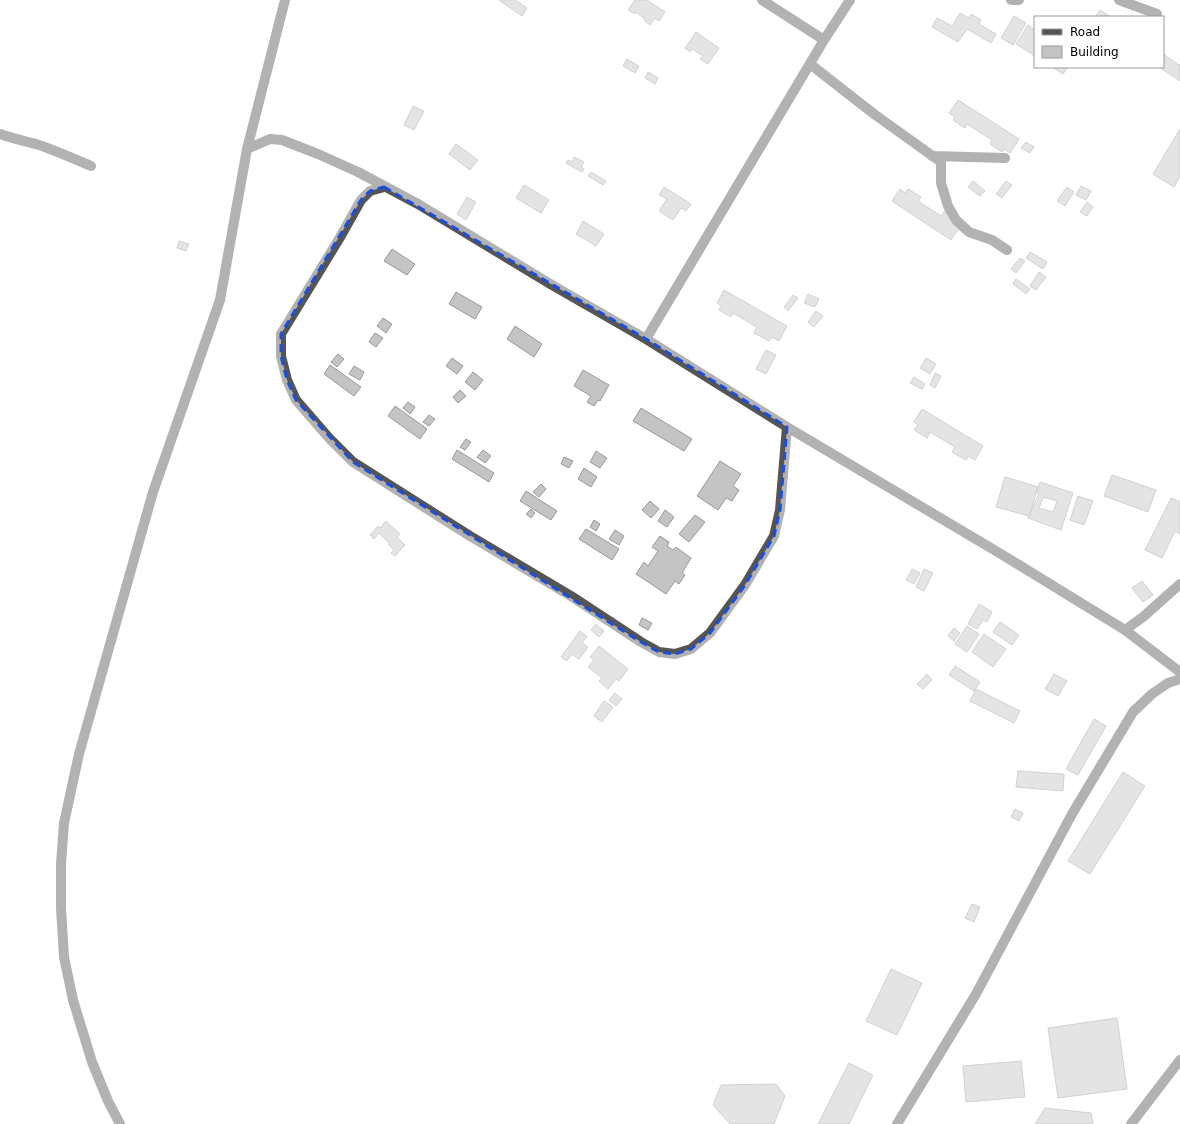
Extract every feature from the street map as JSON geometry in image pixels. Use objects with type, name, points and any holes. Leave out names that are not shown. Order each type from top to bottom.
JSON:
[{"type":"street","points":[[120,1124],[108,1101],[92,1062],[73,1000],[64,957],[60,901],[64,823],[79,754],[153,492],[220,300],[246,149],[285,0]]},
{"type":"street","points":[[762,0],[824,40]]},
{"type":"street","points":[[646,339],[824,40],[850,0]]},
{"type":"street","points":[[1011,0],[1019,0]]},
{"type":"street","points":[[1119,0],[1157,14]]},
{"type":"street","points":[[810,64],[874,114],[941,162],[941,183],[948,206],[956,220],[969,232],[992,240],[1007,250]]},
{"type":"street","points":[[0,134],[48,148],[91,166]]},
{"type":"street","points":[[246,149],[270,139],[282,140],[318,154],[418,204],[539,278],[646,339],[788,427],[995,550],[1125,630],[1180,672]]},
{"type":"street","points":[[932,156],[1005,158]]},
{"type":"street","points":[[384,187],[370,191],[361,200],[281,334],[281,356],[287,380],[296,400],[329,438],[353,462],[470,536],[571,596],[641,642],[660,652],[675,654],[690,649],[710,633],[745,585],[774,536],[780,510],[788,427]]},
{"type":"street","points":[[1125,630],[1143,617],[1180,584]]},
{"type":"street","points":[[896,1124],[976,994],[1072,814],[1133,712],[1152,694],[1168,683],[1180,678]]},
{"type":"street","points":[[1131,1124],[1180,1060]]},
{"type":"highlighted area","points":[[384,187],[646,339],[787,427],[780,510],[774,536],[745,585],[710,633],[691,649],[675,654],[659,652],[641,642],[353,462],[296,400],[287,380],[281,356],[281,334],[361,200],[370,191]]},
{"type":"building","points":[[499,0],[515,0],[527,8],[522,16]]},
{"type":"building","points":[[635,0],[647,0],[665,12],[659,21],[655,18],[650,25],[636,12],[635,14],[628,10]]},
{"type":"building","points":[[1100,10],[1109,16],[1096,16]]},
{"type":"building","points":[[960,13],[969,18],[971,14],[981,20],[979,24],[996,34],[991,43],[967,29],[958,42],[932,27],[937,18],[952,26]]},
{"type":"building","points":[[1014,16],[1026,23],[1013,45],[1001,38]]},
{"type":"building","points":[[1028,25],[1034,29],[1034,55],[1016,44]]},
{"type":"building","points":[[696,32],[719,48],[708,64],[700,59],[703,56],[692,49],[690,52],[685,48]]},
{"type":"building","points":[[1164,55],[1179,65],[1180,64],[1180,81],[1160,68],[1164,68]]},
{"type":"building","points":[[627,59],[639,66],[635,73],[623,66]]},
{"type":"building","points":[[1054,68],[1067,68],[1063,74]]},
{"type":"building","points":[[648,72],[658,78],[655,84],[645,78]]},
{"type":"building","points":[[958,100],[1019,139],[1010,153],[1004,149],[1002,152],[990,144],[992,140],[967,124],[965,128],[953,120],[955,117],[949,113]]},
{"type":"building","points":[[413,106],[424,111],[414,130],[404,125]]},
{"type":"building","points":[[1180,129],[1180,176],[1174,187],[1153,174]]},
{"type":"building","points":[[1026,142],[1034,147],[1030,153],[1021,148]]},
{"type":"building","points":[[456,144],[478,160],[470,170],[449,154]]},
{"type":"building","points":[[574,157],[584,162],[581,167],[584,169],[582,172],[566,163],[568,160],[572,162]]},
{"type":"building","points":[[591,172],[606,181],[603,185],[588,176]]},
{"type":"building","points":[[973,181],[985,191],[980,196],[968,187]]},
{"type":"building","points":[[1006,181],[1012,185],[1002,198],[996,194]]},
{"type":"building","points":[[524,185],[549,200],[541,213],[516,198]]},
{"type":"building","points":[[1081,186],[1091,191],[1086,200],[1076,195]]},
{"type":"building","points":[[664,187],[691,204],[686,211],[681,208],[673,220],[659,211],[667,199],[659,195]]},
{"type":"building","points":[[1067,187],[1074,192],[1065,206],[1057,201]]},
{"type":"building","points":[[900,189],[905,193],[908,189],[921,197],[918,201],[941,216],[945,211],[957,220],[959,228],[951,240],[892,201]]},
{"type":"building","points":[[467,197],[476,202],[466,220],[457,214]]},
{"type":"building","points":[[1087,202],[1093,207],[1087,216],[1080,212]]},
{"type":"building","points":[[583,221],[604,234],[596,246],[576,234]]},
{"type":"building","points":[[179,241],[189,244],[186,251],[177,248]]},
{"type":"building","points":[[392,249],[415,264],[407,275],[384,261]]},
{"type":"building","points":[[1030,252],[1047,262],[1043,269],[1026,258]]},
{"type":"building","points":[[1020,258],[1025,261],[1016,273],[1011,269]]},
{"type":"building","points":[[1039,272],[1046,277],[1036,290],[1030,286]]},
{"type":"building","points":[[1016,279],[1030,289],[1026,294],[1013,284]]},
{"type":"building","points":[[724,290],[787,326],[779,341],[772,337],[769,341],[754,333],[757,327],[733,313],[731,317],[719,310],[721,306],[717,303]]},
{"type":"building","points":[[456,292],[482,307],[475,319],[449,304]]},
{"type":"building","points":[[808,294],[819,299],[815,307],[804,303]]},
{"type":"building","points":[[793,295],[798,298],[788,311],[784,307]]},
{"type":"building","points":[[816,311],[823,316],[814,327],[808,322]]},
{"type":"building","points":[[383,318],[392,324],[386,333],[377,326]]},
{"type":"building","points":[[515,326],[542,344],[534,357],[507,339]]},
{"type":"building","points":[[375,333],[383,338],[376,347],[369,342]]},
{"type":"building","points":[[766,350],[776,355],[766,374],[756,369]]},
{"type":"building","points":[[338,354],[344,359],[337,367],[331,362]]},
{"type":"building","points":[[452,358],[463,366],[457,374],[446,366]]},
{"type":"building","points":[[926,358],[936,364],[930,374],[920,368]]},
{"type":"building","points":[[330,365],[361,387],[354,396],[324,374]]},
{"type":"building","points":[[354,366],[364,372],[360,380],[349,374]]},
{"type":"building","points":[[583,370],[609,385],[600,401],[598,400],[594,406],[587,402],[591,396],[574,386]]},
{"type":"building","points":[[473,372],[483,380],[475,390],[465,382]]},
{"type":"building","points":[[935,373],[941,376],[935,388],[930,385]]},
{"type":"building","points":[[914,377],[925,384],[922,389],[910,383]]},
{"type":"building","points":[[460,390],[466,396],[458,403],[453,397]]},
{"type":"building","points":[[408,402],[415,407],[410,414],[403,408]]},
{"type":"building","points":[[395,406],[427,429],[420,439],[388,416]]},
{"type":"building","points":[[641,408],[692,439],[684,451],[633,421]]},
{"type":"building","points":[[922,409],[983,446],[975,460],[968,456],[966,460],[952,452],[955,447],[930,432],[927,438],[914,430],[918,425],[914,422]]},
{"type":"building","points":[[429,415],[435,419],[429,426],[423,422]]},
{"type":"building","points":[[466,439],[471,442],[465,450],[460,447]]},
{"type":"building","points":[[457,450],[494,473],[489,482],[452,459]]},
{"type":"building","points":[[483,450],[491,456],[485,463],[477,457]]},
{"type":"building","points":[[596,451],[607,458],[600,468],[590,462]]},
{"type":"building","points":[[564,457],[573,461],[569,468],[561,464]]},
{"type":"building","points":[[720,461],[741,474],[733,486],[739,490],[732,501],[726,498],[718,510],[697,496]]},
{"type":"building","points":[[584,468],[597,477],[591,487],[578,479]]},
{"type":"building","points":[[1112,475],[1156,490],[1148,512],[1104,496]]},
{"type":"building","points":[[1005,477],[1038,487],[1029,516],[996,507]]},
{"type":"building","points":[[1040,482],[1073,493],[1061,530],[1028,518],[1039,493],[1036,492]],"holes":[[[1043,497],[1057,501],[1053,512],[1039,508]]]},
{"type":"building","points":[[541,484],[546,489],[539,497],[533,492]]},
{"type":"building","points":[[526,491],[557,511],[551,520],[520,501]]},
{"type":"building","points":[[1078,496],[1093,501],[1084,525],[1070,520]]},
{"type":"building","points":[[1171,498],[1180,502],[1180,534],[1175,531],[1162,558],[1145,550]]},
{"type":"building","points":[[650,501],[659,509],[651,518],[642,510]]},
{"type":"building","points":[[531,509],[535,513],[531,518],[526,514]]},
{"type":"building","points":[[665,510],[674,517],[667,527],[658,521]]},
{"type":"building","points":[[695,515],[705,522],[689,542],[679,534]]},
{"type":"building","points":[[594,520],[600,524],[596,531],[590,527]]},
{"type":"building","points":[[386,521],[400,534],[397,537],[405,545],[395,556],[391,553],[394,550],[389,545],[390,544],[379,533],[374,539],[370,535],[378,526],[380,528]]},
{"type":"building","points":[[586,529],[619,549],[612,560],[579,539]]},
{"type":"building","points":[[615,530],[624,536],[619,545],[609,539]]},
{"type":"building","points":[[660,536],[669,542],[667,546],[673,550],[676,547],[691,558],[682,573],[685,575],[679,584],[675,581],[666,594],[636,574],[644,562],[648,566],[658,551],[652,547]]},
{"type":"building","points":[[912,569],[920,573],[914,584],[906,580]]},
{"type":"building","points":[[924,569],[933,573],[924,591],[916,587]]},
{"type":"building","points":[[1142,581],[1153,595],[1143,602],[1132,588]]},
{"type":"building","points":[[979,604],[992,612],[987,622],[983,620],[977,629],[968,624]]},
{"type":"building","points":[[642,618],[652,623],[648,630],[639,625]]},
{"type":"building","points":[[1000,622],[1019,635],[1012,645],[993,632]]},
{"type":"building","points":[[596,624],[604,631],[599,637],[591,630]]},
{"type":"building","points":[[967,626],[979,634],[967,652],[955,644]]},
{"type":"building","points":[[954,628],[960,633],[954,641],[948,636]]},
{"type":"building","points":[[580,631],[587,636],[582,643],[588,647],[579,659],[572,654],[567,661],[561,657]]},
{"type":"building","points":[[984,634],[1006,649],[993,667],[972,652]]},
{"type":"building","points":[[599,646],[628,669],[619,681],[616,679],[608,689],[599,681],[602,678],[588,667],[594,660],[590,657]]},
{"type":"building","points":[[955,666],[980,682],[974,691],[949,675]]},
{"type":"building","points":[[927,674],[932,680],[923,689],[917,684]]},
{"type":"building","points":[[1054,674],[1067,681],[1058,696],[1045,689]]},
{"type":"building","points":[[976,689],[1020,711],[1014,723],[970,701]]},
{"type":"building","points":[[615,693],[622,699],[616,706],[609,700]]},
{"type":"building","points":[[604,701],[613,707],[602,722],[594,716]]},
{"type":"building","points":[[1094,719],[1106,726],[1078,775],[1066,769]]},
{"type":"building","points":[[1018,771],[1064,774],[1063,791],[1016,787]]},
{"type":"building","points":[[1123,772],[1145,786],[1090,874],[1068,861]]},
{"type":"building","points":[[1015,809],[1023,813],[1019,821],[1011,817]]},
{"type":"building","points":[[972,904],[980,907],[974,922],[965,918]]},
{"type":"building","points":[[891,969],[922,983],[897,1035],[866,1021]]},
{"type":"building","points":[[1117,1018],[1127,1089],[1058,1098],[1048,1028]]},
{"type":"building","points":[[1021,1061],[1025,1097],[966,1102],[963,1066]]},
{"type":"building","points":[[849,1063],[873,1075],[849,1124],[818,1124]]},
{"type":"building","points":[[776,1084],[785,1096],[774,1124],[730,1124],[713,1105],[721,1085]]},
{"type":"building","points":[[1045,1108],[1091,1113],[1093,1124],[1035,1124]]}]
